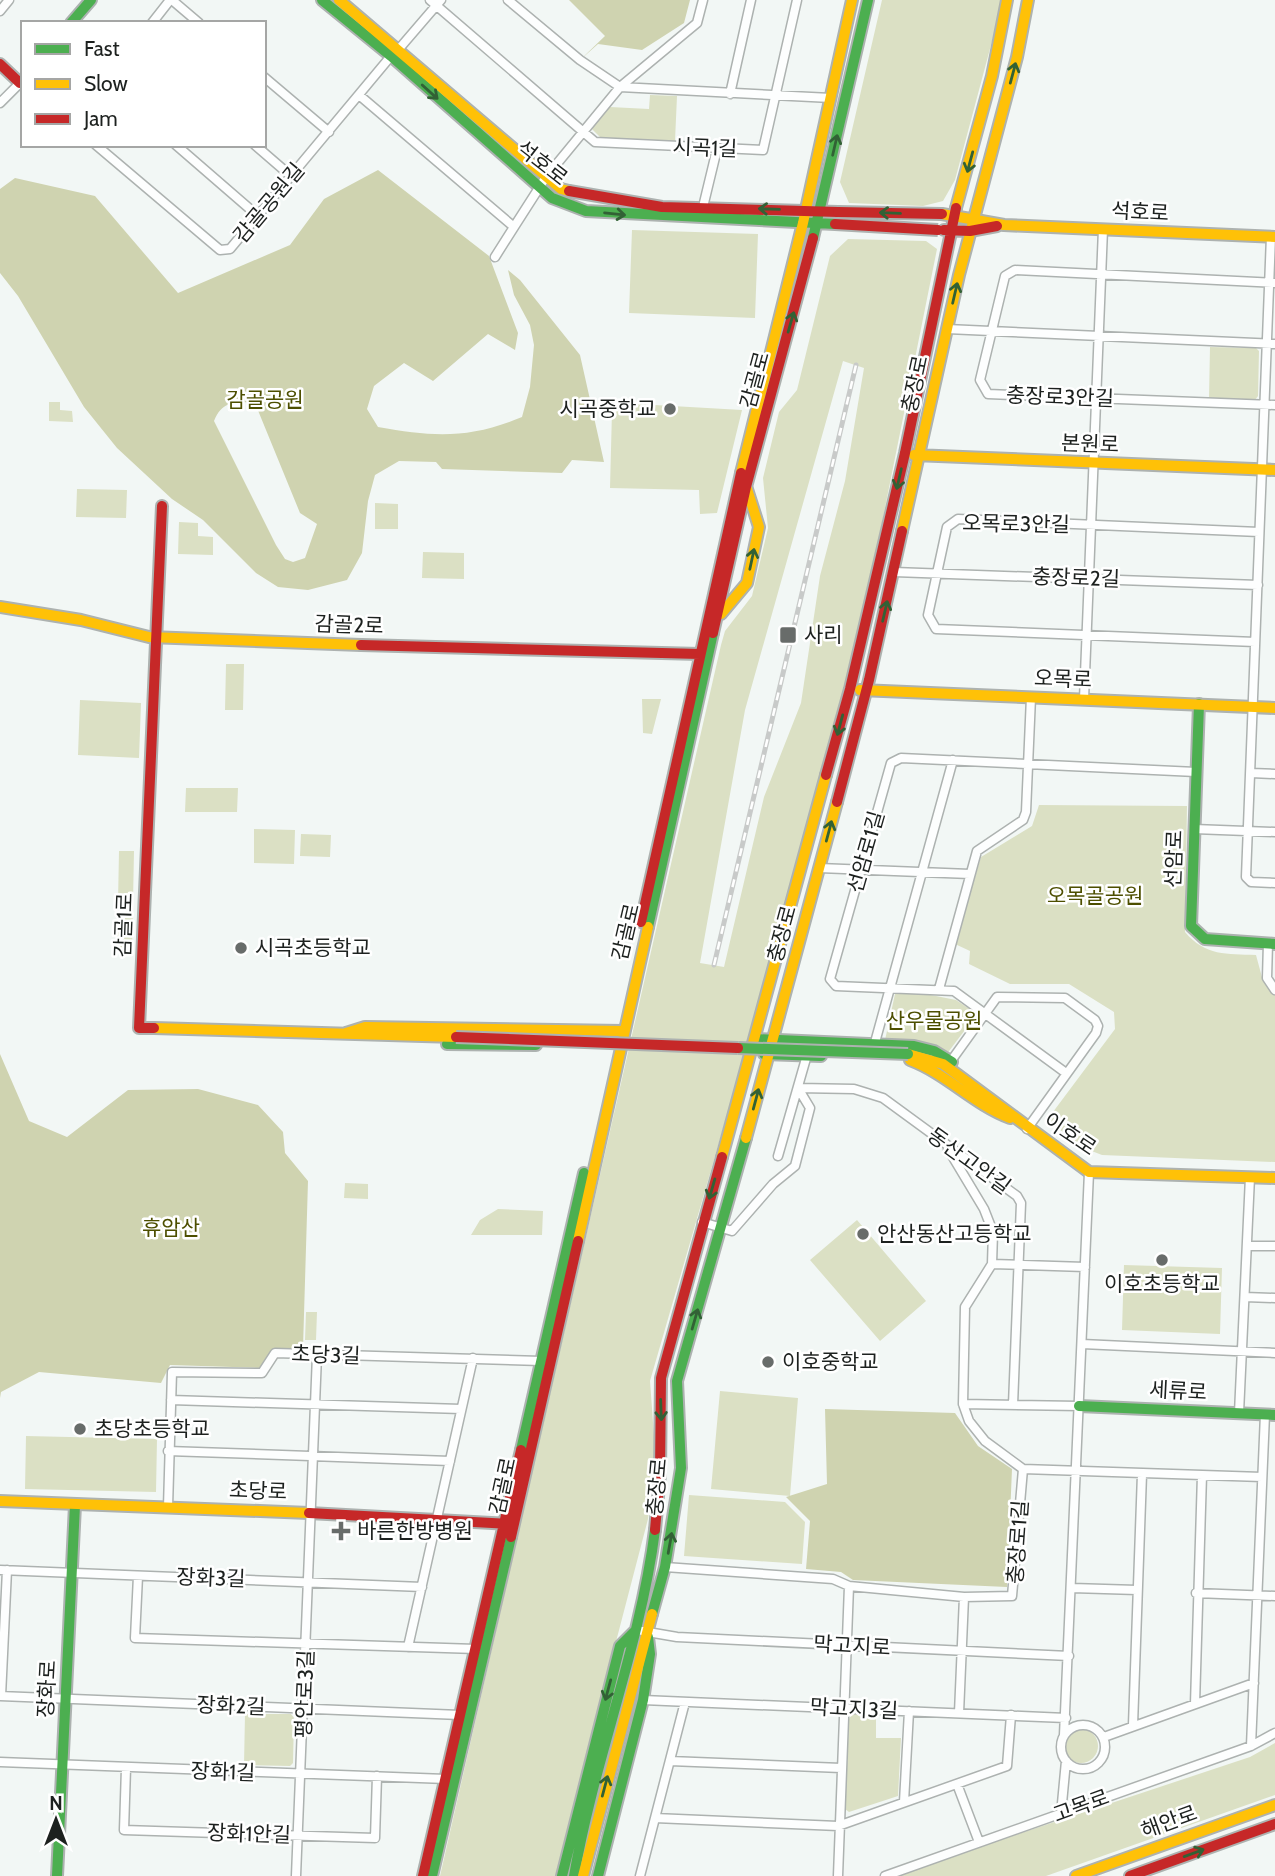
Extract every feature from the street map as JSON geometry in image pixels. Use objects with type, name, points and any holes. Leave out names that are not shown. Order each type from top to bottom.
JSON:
[{"type":"main road","points":[[73,21],[91,0]]},
{"type":"main road","name":"석호로","points":[[322,0],[395,53],[561,189],[592,199],[636,205],[942,214],[1004,225],[1273,237]]},
{"type":"main road","name":"석호로","points":[[339,0],[538,190],[586,211],[950,231],[970,231],[1004,225]]},
{"type":"main road","name":"감골로","points":[[620,1032],[753,421],[803,223],[852,0]]},
{"type":"main road","name":"감골로","points":[[423,1876],[460,1715],[510,1524],[541,1361],[719,617],[746,487],[816,224],[868,0]]},
{"type":"main road","name":"충장로","points":[[583,1876],[642,1631],[663,1469],[661,1378],[850,689],[905,453],[950,231],[992,76],[1007,0]]},
{"type":"main road","name":"충장로","points":[[574,1876],[591,1794],[665,1567],[681,1468],[677,1381],[773,1039],[866,690],[973,218],[1017,57],[1028,0]]},
{"type":"main road","points":[[0,64],[21,81]]},
{"type":"main road","name":"본원로","points":[[905,453],[919,456],[1275,470]]},
{"type":"main road","points":[[719,617],[747,583],[759,527],[746,487]]},
{"type":"main road","name":"감골1로","points":[[162,506],[139,1028],[456,1037]]},
{"type":"main road","name":"감골2로","points":[[0,607],[81,620],[155,637],[531,652],[701,654]]},
{"type":"main road","name":"오목로","points":[[850,689],[1275,708]]},
{"type":"main road","name":"선암로","points":[[1199,704],[1191,926],[1205,939],[1271,944]]},
{"type":"main road","points":[[337,1035],[365,1027],[620,1032]]},
{"type":"main road","points":[[337,1035],[363,1043],[616,1046]]},
{"type":"main road","name":"이호로","points":[[456,1037],[908,1054],[943,1064],[1027,1129],[1089,1172],[1275,1178]]},
{"type":"main road","points":[[755,1039],[914,1046],[934,1051],[1006,1104],[1016,1120]]},
{"type":"main road","name":"감골로","points":[[432,1876],[616,1046]]},
{"type":"main road","points":[[751,1053],[906,1059],[940,1072],[990,1112],[1016,1120]]},
{"type":"main road","name":"세류로","points":[[1079,1406],[1270,1415]]},
{"type":"main road","name":"초당로","points":[[0,1501],[438,1518],[510,1524]]},
{"type":"main road","name":"장화로","points":[[57,1876],[75,1505]]},
{"type":"main road","points":[[562,1876],[620,1646],[642,1631],[650,1654],[643,1700],[598,1876]]},
{"type":"main road","name":"해안로","points":[[1076,1876],[1275,1805]]},
{"type":"main road","name":"해안로","points":[[1130,1876],[1275,1824]]},
{"type":"street","points":[[0,11],[9,0]]},
{"type":"street","points":[[154,21],[171,0],[197,21]]},
{"type":"street","points":[[495,257],[546,177],[582,132],[620,87],[697,23],[703,0]]},
{"type":"street","points":[[730,94],[751,0]]},
{"type":"street","name":"시곡1길","points":[[582,132],[594,142],[763,150],[797,0]]},
{"type":"street","points":[[511,1],[580,60],[620,87],[831,98]]},
{"type":"street","points":[[436,2],[582,132]]},
{"type":"street","name":"감골공원길","points":[[98,147],[220,250],[230,249],[436,2]]},
{"type":"street","points":[[266,79],[329,131]]},
{"type":"street","points":[[0,103],[21,83]]},
{"type":"street","points":[[359,95],[514,227]]},
{"type":"street","points":[[178,147],[258,216]]},
{"type":"street","points":[[257,147],[292,177]]},
{"type":"street","points":[[703,207],[717,149]]},
{"type":"street","points":[[1084,699],[1103,229]]},
{"type":"street","points":[[1273,237],[1271,344],[1265,405],[1259,532],[1246,877],[1251,882],[1275,883]]},
{"type":"street","name":"충장로3안길","points":[[1272,283],[1014,270],[1004,276],[980,380],[988,394],[1275,405]]},
{"type":"street","points":[[947,330],[1271,344]]},
{"type":"street","name":"오목로3안길","points":[[1255,642],[936,629],[928,615],[947,527],[958,519],[1259,532]]},
{"type":"street","name":"충장로2길","points":[[894,572],[1258,585]]},
{"type":"street","points":[[939,989],[977,851],[1023,820],[1031,697]]},
{"type":"street","name":"선암로1길","points":[[1066,1073],[954,991],[836,986],[830,979],[891,763],[901,758],[1196,772]]},
{"type":"street","points":[[874,1046],[887,989],[953,760]]},
{"type":"street","points":[[1251,773],[1275,774]]},
{"type":"street","points":[[1194,829],[1275,832]]},
{"type":"street","points":[[819,868],[970,874]]},
{"type":"street","points":[[1271,944],[1267,978],[1275,990]]},
{"type":"street","points":[[951,1061],[997,997],[1065,998],[1098,1026],[1027,1129]]},
{"type":"street","points":[[778,1156],[807,1055]]},
{"type":"street","points":[[702,1222],[732,1231],[773,1184],[795,1166],[810,1108],[798,1088]]},
{"type":"street","name":"동산고안길","points":[[798,1088],[854,1088],[883,1098],[1017,1196],[1021,1203],[1016,1265],[1013,1405]]},
{"type":"street","points":[[946,1145],[984,1209],[993,1232],[992,1264],[1085,1267]]},
{"type":"street","points":[[1061,1814],[1066,1761],[1061,1749],[1066,1718],[1089,1172]]},
{"type":"street","points":[[1239,1413],[1250,1177]]},
{"type":"street","points":[[1247,1246],[1275,1247]]},
{"type":"street","name":"충장로1길","points":[[665,1567],[833,1579],[849,1587],[964,1597],[1014,1594],[1023,1469],[985,1441],[969,1421],[963,1404],[965,1307],[992,1264]]},
{"type":"street","points":[[1245,1297],[1275,1298]]},
{"type":"street","points":[[1082,1344],[1275,1353]]},
{"type":"street","name":"초당3길","points":[[167,1507],[172,1372],[262,1373],[275,1353],[541,1361]]},
{"type":"street","name":"평안로3길","points":[[296,1876],[305,1709],[317,1355]]},
{"type":"street","points":[[408,1647],[473,1358]]},
{"type":"street","points":[[171,1400],[461,1409]]},
{"type":"street","points":[[963,1404],[1079,1406]]},
{"type":"street","points":[[1251,1746],[1262,1477],[1270,1415]]},
{"type":"street","points":[[168,1451],[450,1461]]},
{"type":"street","points":[[1023,1469],[1262,1477]]},
{"type":"street","points":[[1133,1726],[1142,1474]]},
{"type":"street","points":[[1195,1704],[1196,1592],[1202,1475]]},
{"type":"street","name":"장화3길","points":[[3,1570],[422,1587]]},
{"type":"street","name":"장화2길","points":[[3,1570],[0,1696],[460,1715]]},
{"type":"street","points":[[138,1576],[135,1638],[477,1649]]},
{"type":"street","points":[[838,1876],[849,1587]]},
{"type":"street","points":[[1072,1588],[1137,1590]]},
{"type":"street","points":[[1196,1592],[1275,1596]]},
{"type":"street","points":[[959,1713],[964,1597]]},
{"type":"street","name":"막고지로","points":[[642,1631],[846,1646],[1069,1656]]},
{"type":"street","points":[[1104,1737],[1254,1683]]},
{"type":"street","name":"막고지3길","points":[[643,1700],[1066,1718]]},
{"type":"street","points":[[640,1876],[685,1702]]},
{"type":"street","points":[[904,1802],[909,1711]]},
{"type":"street","points":[[655,1818],[838,1826],[1007,1766],[1011,1715]]},
{"type":"street","points":[[1064,1735],[1083,1725],[1104,1737]]},
{"type":"street","name":"고목로","points":[[885,1876],[1251,1746],[1275,1733]]},
{"type":"street","points":[[1066,1761],[1077,1768],[1096,1765],[1104,1755],[1104,1737]]},
{"type":"street","points":[[670,1761],[841,1768]]},
{"type":"street","name":"장화1길","points":[[0,1762],[446,1779]]},
{"type":"street","name":"장화1안길","points":[[126,1768],[124,1830],[298,1836],[375,1838],[377,1776]]},
{"type":"street","points":[[957,1784],[979,1842]]},
{"type":"green space","points":[[569,0],[690,0],[684,23],[642,50],[598,44],[580,60],[605,36]]},
{"type":"green space","points":[[882,0],[1003,0],[955,180],[943,201],[923,206],[849,203],[840,182]]},
{"type":"green space","points":[[650,95],[677,96],[675,141],[601,138],[591,128],[610,107],[649,109]]},
{"type":"green space","name":"감골공원","points":[[378,170],[489,256],[518,333],[515,350],[488,334],[433,381],[404,363],[374,386],[367,409],[378,427],[417,433],[451,434],[485,429],[522,417],[530,387],[534,345],[530,325],[514,295],[508,270],[520,280],[580,355],[604,462],[572,460],[562,473],[442,469],[436,462],[399,461],[375,475],[368,501],[362,553],[347,580],[308,590],[278,587],[256,573],[203,520],[172,499],[117,448],[84,407],[18,296],[0,273],[0,189],[15,178],[95,196],[178,293],[290,245],[324,199]],"holes":[[[250,402],[257,408],[300,513],[317,524],[305,558],[293,562],[285,559],[276,545],[214,421],[220,410],[228,405]]]},
{"type":"green space","points":[[632,230],[758,234],[755,318],[629,313]]},
{"type":"green space","points":[[848,239],[926,241],[937,249],[859,637],[757,1011],[650,1381],[655,1450],[648,1519],[588,1749],[559,1876],[440,1876],[721,645],[725,631],[752,596],[768,528],[763,478],[779,412],[797,390],[830,256]],"holes":[[[843,361],[864,368],[845,481],[820,576],[801,703],[764,797],[724,967],[700,963],[745,710]]]},
{"type":"green space","points":[[1210,347],[1256,348],[1259,351],[1258,396],[1255,400],[1209,399]]},
{"type":"green space","points":[[49,402],[60,402],[60,410],[72,411],[73,422],[49,421]]},
{"type":"green space","points":[[620,403],[742,410],[717,513],[700,514],[699,490],[610,488],[612,411]]},
{"type":"green space","points":[[77,489],[127,490],[126,518],[76,517]]},
{"type":"green space","points":[[375,503],[398,504],[398,529],[375,529]]},
{"type":"green space","points":[[179,522],[198,523],[198,536],[213,537],[213,555],[178,554]]},
{"type":"green space","points":[[423,552],[464,553],[464,579],[422,578]]},
{"type":"green space","points":[[226,664],[244,664],[243,710],[225,710]]},
{"type":"green space","points":[[642,699],[661,699],[652,734],[643,733]]},
{"type":"green space","points":[[80,700],[141,703],[139,758],[78,755]]},
{"type":"green space","points":[[186,788],[238,788],[237,812],[185,812]]},
{"type":"green space","name":"오목골공원","points":[[1039,805],[1187,806],[1185,932],[1200,946],[1209,950],[1226,954],[1256,955],[1263,981],[1275,993],[1275,1162],[1102,1155],[1084,1148],[1047,1120],[1115,1029],[1114,1012],[1069,984],[1010,984],[969,964],[970,951],[955,944],[981,857],[1032,826]]},
{"type":"green space","points":[[254,829],[295,830],[294,864],[254,863]]},
{"type":"green space","points":[[301,834],[331,835],[330,857],[300,856]]},
{"type":"green space","points":[[119,851],[134,851],[132,953],[117,953]]},
{"type":"green space","name":"산우물공원","points":[[921,993],[956,1000],[977,1014],[946,1055],[904,1040],[885,1040],[895,994]]},
{"type":"green space","name":"휴암산","points":[[0,1054],[29,1121],[67,1137],[128,1090],[198,1089],[258,1105],[283,1132],[285,1153],[308,1181],[303,1348],[273,1349],[260,1368],[170,1365],[161,1383],[39,1372],[1,1392],[0,1398]]},
{"type":"green space","points":[[345,1183],[368,1184],[368,1199],[344,1198]]},
{"type":"green space","points":[[498,1209],[543,1211],[542,1235],[471,1235],[480,1220]]},
{"type":"green space","points":[[857,1220],[926,1301],[880,1341],[810,1260]]},
{"type":"green space","points":[[1124,1265],[1222,1268],[1220,1334],[1122,1330]]},
{"type":"green space","points":[[306,1312],[317,1312],[316,1340],[305,1340]]},
{"type":"green space","points":[[720,1391],[798,1398],[790,1496],[711,1489]]},
{"type":"green space","points":[[825,1409],[955,1413],[978,1446],[1012,1469],[1007,1587],[853,1580],[841,1572],[806,1569],[810,1521],[786,1497],[827,1484]]},
{"type":"green space","points":[[26,1436],[157,1439],[156,1492],[25,1489]]},
{"type":"green space","points":[[689,1495],[785,1502],[805,1522],[802,1564],[684,1556]]},
{"type":"green space","points":[[245,1714],[291,1714],[294,1718],[293,1763],[290,1766],[244,1765]]},
{"type":"green space","points":[[852,1714],[876,1715],[876,1738],[901,1738],[898,1796],[849,1812],[845,1809],[849,1719]]},
{"type":"green space","points":[[1081,1729],[1093,1734],[1098,1746],[1093,1758],[1081,1763],[1069,1758],[1064,1746],[1069,1734]]},
{"type":"green space","points":[[1275,1743],[1275,1795],[1046,1876],[892,1876],[1250,1757]]},
{"type":"railway","points":[[714,965],[856,365]]},
{"type":"traffic: fast","points":[[73,21],[91,0]]},
{"type":"traffic: fast","points":[[322,0],[391,56],[552,198],[586,211],[835,224]]},
{"type":"traffic: fast","points":[[813,238],[868,0]]},
{"type":"traffic: fast","points":[[648,927],[713,633]]},
{"type":"traffic: fast","points":[[1199,704],[1191,926],[1205,939],[1275,944]]},
{"type":"traffic: fast","points":[[755,1039],[914,1046],[934,1051],[952,1062]]},
{"type":"traffic: fast","points":[[447,1044],[536,1045]]},
{"type":"traffic: fast","points":[[738,1048],[908,1054]]},
{"type":"traffic: fast","points":[[764,1054],[821,1056]]},
{"type":"traffic: fast","points":[[652,1614],[665,1567],[681,1468],[677,1381],[746,1138]]},
{"type":"traffic: fast","points":[[521,1450],[584,1173]]},
{"type":"traffic: fast","points":[[1079,1406],[1275,1415]]},
{"type":"traffic: fast","points":[[57,1876],[75,1505]]},
{"type":"traffic: fast","points":[[574,1876],[593,1789],[639,1617],[655,1530]]},
{"type":"traffic: fast","points":[[432,1876],[511,1537]]},
{"type":"traffic: fast","points":[[562,1876],[620,1646],[634,1632]]},
{"type":"traffic: fast","points":[[598,1876],[643,1700],[650,1654],[648,1637]]},
{"type":"traffic: slow","points":[[339,0],[561,189],[569,191]]},
{"type":"traffic: slow","points":[[741,473],[803,223],[852,0]]},
{"type":"traffic: slow","points":[[956,208],[992,76],[1007,0]]},
{"type":"traffic: slow","points":[[902,531],[959,275],[1017,57],[1028,0]]},
{"type":"traffic: slow","points":[[942,214],[1004,225],[1275,237]]},
{"type":"traffic: slow","points":[[914,455],[1275,470]]},
{"type":"traffic: slow","points":[[721,614],[747,583],[759,527],[747,489]]},
{"type":"traffic: slow","points":[[0,607],[81,620],[149,637],[361,645]]},
{"type":"traffic: slow","points":[[860,690],[1275,708]]},
{"type":"traffic: slow","points":[[722,1157],[826,775]]},
{"type":"traffic: slow","points":[[746,1138],[837,802]]},
{"type":"traffic: slow","points":[[578,1241],[648,927]]},
{"type":"traffic: slow","points":[[346,1033],[365,1027],[622,1031]]},
{"type":"traffic: slow","points":[[154,1028],[456,1037]]},
{"type":"traffic: slow","points":[[908,1054],[943,1064],[1089,1172],[1275,1178]]},
{"type":"traffic: slow","points":[[910,1060],[1010,1118]]},
{"type":"traffic: slow","points":[[0,1501],[309,1513]]},
{"type":"traffic: slow","points":[[583,1876],[652,1614]]},
{"type":"traffic: slow","points":[[1076,1876],[1275,1805]]},
{"type":"traffic: jam","points":[[0,64],[21,82]]},
{"type":"traffic: jam","points":[[569,191],[662,207],[838,212]]},
{"type":"traffic: jam","points":[[826,775],[850,689],[905,453],[956,208]]},
{"type":"traffic: jam","points":[[838,212],[942,214]]},
{"type":"traffic: jam","points":[[835,224],[938,230]]},
{"type":"traffic: jam","points":[[944,230],[970,231],[997,226]]},
{"type":"traffic: jam","points":[[713,633],[746,487],[813,238]]},
{"type":"traffic: jam","points":[[641,922],[741,473]]},
{"type":"traffic: jam","points":[[154,1028],[139,1028],[162,506]]},
{"type":"traffic: jam","points":[[837,802],[869,680],[902,531]]},
{"type":"traffic: jam","points":[[361,645],[700,654]]},
{"type":"traffic: jam","points":[[456,1037],[738,1048]]},
{"type":"traffic: jam","points":[[655,1530],[660,1474],[661,1378],[722,1157]]},
{"type":"traffic: jam","points":[[511,1537],[578,1241]]},
{"type":"traffic: jam","points":[[423,1876],[521,1450]]},
{"type":"traffic: jam","points":[[309,1513],[511,1524]]},
{"type":"traffic: jam","points":[[1130,1876],[1275,1824]]},
{"type":"place","name":"시곡중학교","points":[[670,409]]},
{"type":"place","name":"사리","points":[[788,635]]},
{"type":"place","name":"시곡초등학교","points":[[241,948]]},
{"type":"place","name":"안산동산고등학교","points":[[863,1234]]},
{"type":"place","name":"이호초등학교","points":[[1162,1260]]},
{"type":"place","name":"이호중학교","points":[[768,1362]]},
{"type":"place","name":"초당초등학교","points":[[80,1429]]},
{"type":"place","name":"바른한방병원","points":[[341,1531]]}]
